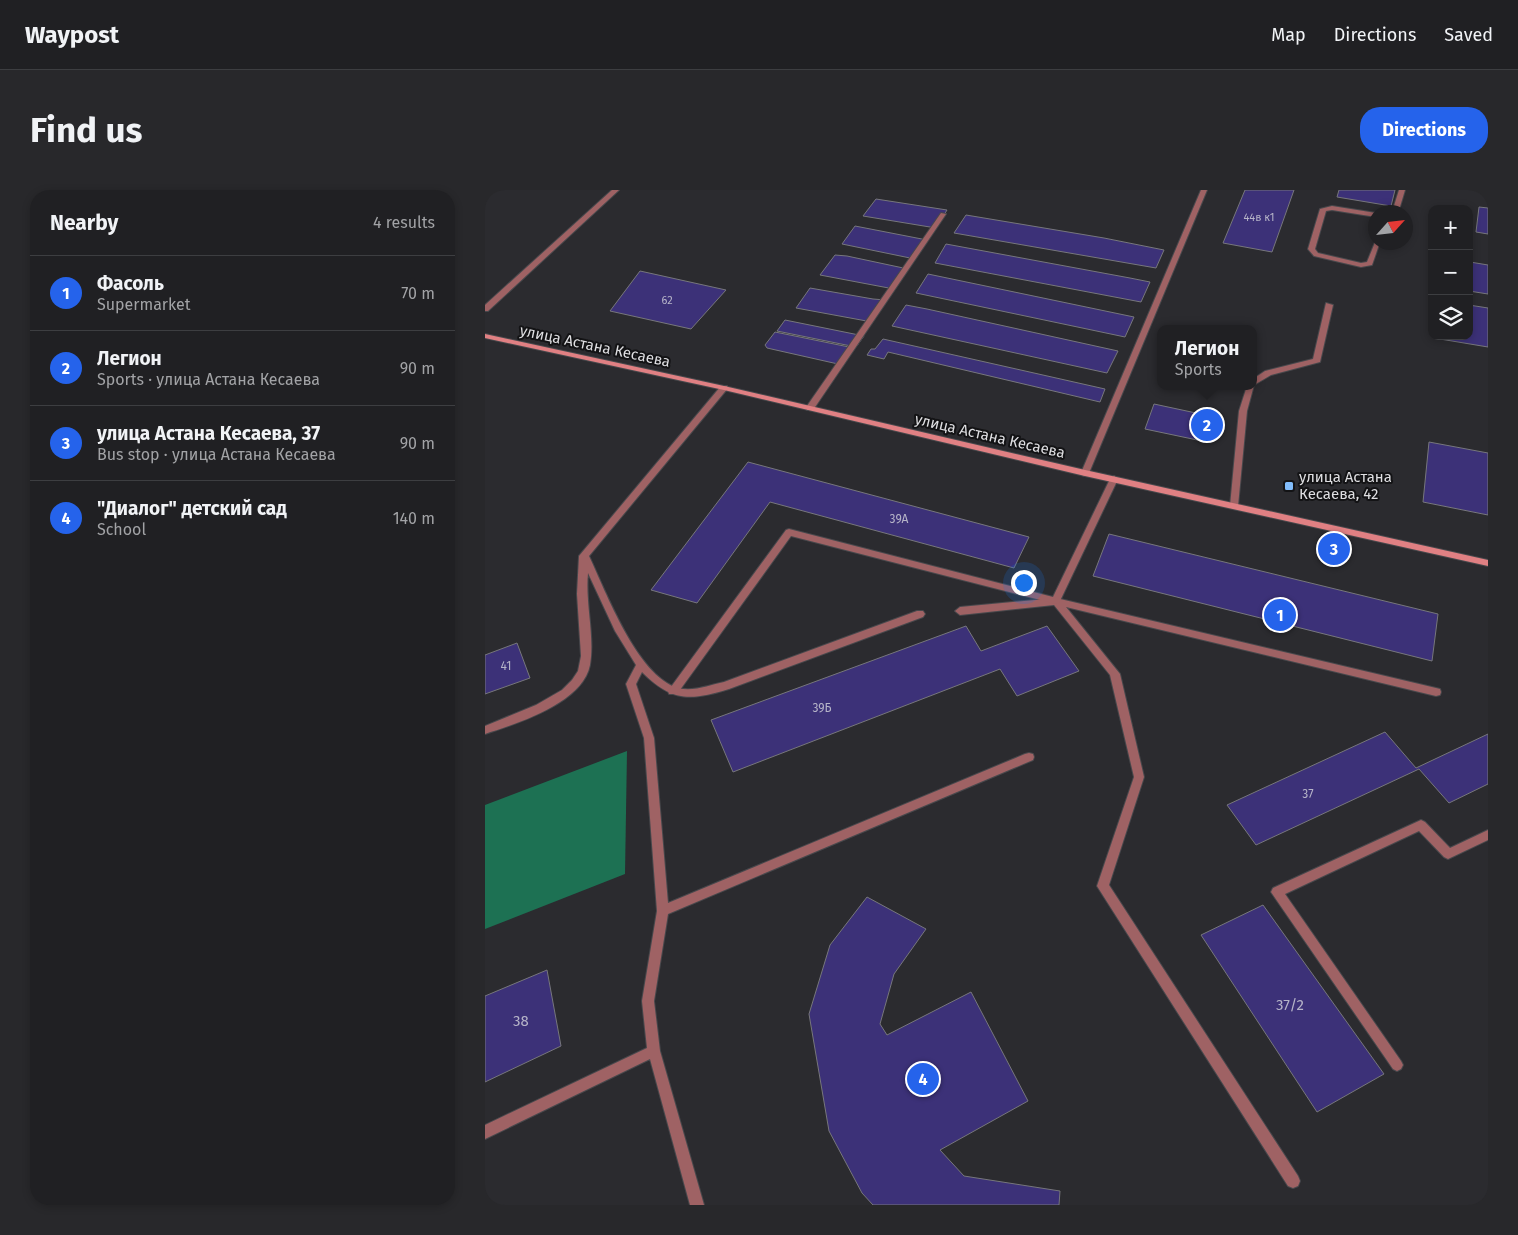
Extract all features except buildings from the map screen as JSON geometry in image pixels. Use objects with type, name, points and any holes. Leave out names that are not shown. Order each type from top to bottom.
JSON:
[{"type":"street","points":[[485,309],[616,190]]},
{"type":"street","points":[[1085,473],[1203,190]]},
{"type":"street","points":[[1398,205],[1402,190]]},
{"type":"street","points":[[1368,215],[1332,208],[1323,209],[1311,249],[1315,255],[1361,265],[1371,264],[1375,250]]},
{"type":"street","points":[[810,408],[943,214]]},
{"type":"street","points":[[1257,381],[1268,373],[1317,360],[1329,305]]},
{"type":"street","name":"улица Астана Кесаева","points":[[485,336],[724,388],[1085,473],[1488,563]]},
{"type":"street","points":[[485,730],[552,702],[570,688],[583,671],[585,650],[582,592],[584,556],[724,388]]},
{"type":"street","points":[[1234,506],[1243,411],[1250,390]]},
{"type":"street","points":[[1056,601],[1114,479]]},
{"type":"street","points":[[673,691],[789,532],[1056,601],[1436,692]]},
{"type":"street","points":[[584,556],[617,628],[641,666],[673,691],[696,693],[725,686],[920,614]]},
{"type":"street","points":[[960,611],[1056,601]]},
{"type":"street","points":[[1056,601],[1115,674],[1139,777],[1103,886],[1293,1181]]},
{"type":"street","points":[[641,666],[631,684],[649,738],[663,911],[648,1001],[654,1052],[697,1205]]},
{"type":"street","points":[[663,911],[1029,756]]},
{"type":"street","points":[[1397,1065],[1277,892],[1421,825],[1448,854],[1488,835]]},
{"type":"street","points":[[485,1132],[654,1052]]},
{"type":"green space","points":[[627,751],[625,874],[485,929],[485,805]]},
{"type":"place","name":"Легион","points":[[1207,425]]},
{"type":"place","name":"улица Астана Кесаева, 42","points":[[1289,486]]},
{"type":"place","name":"улица Астана Кесаева, 37","points":[[1334,549]]},
{"type":"place","name":"Фасоль","points":[[1280,615]]},
{"type":"place","name":"\"Диалог\" детский сад","points":[[923,1079]]}]
